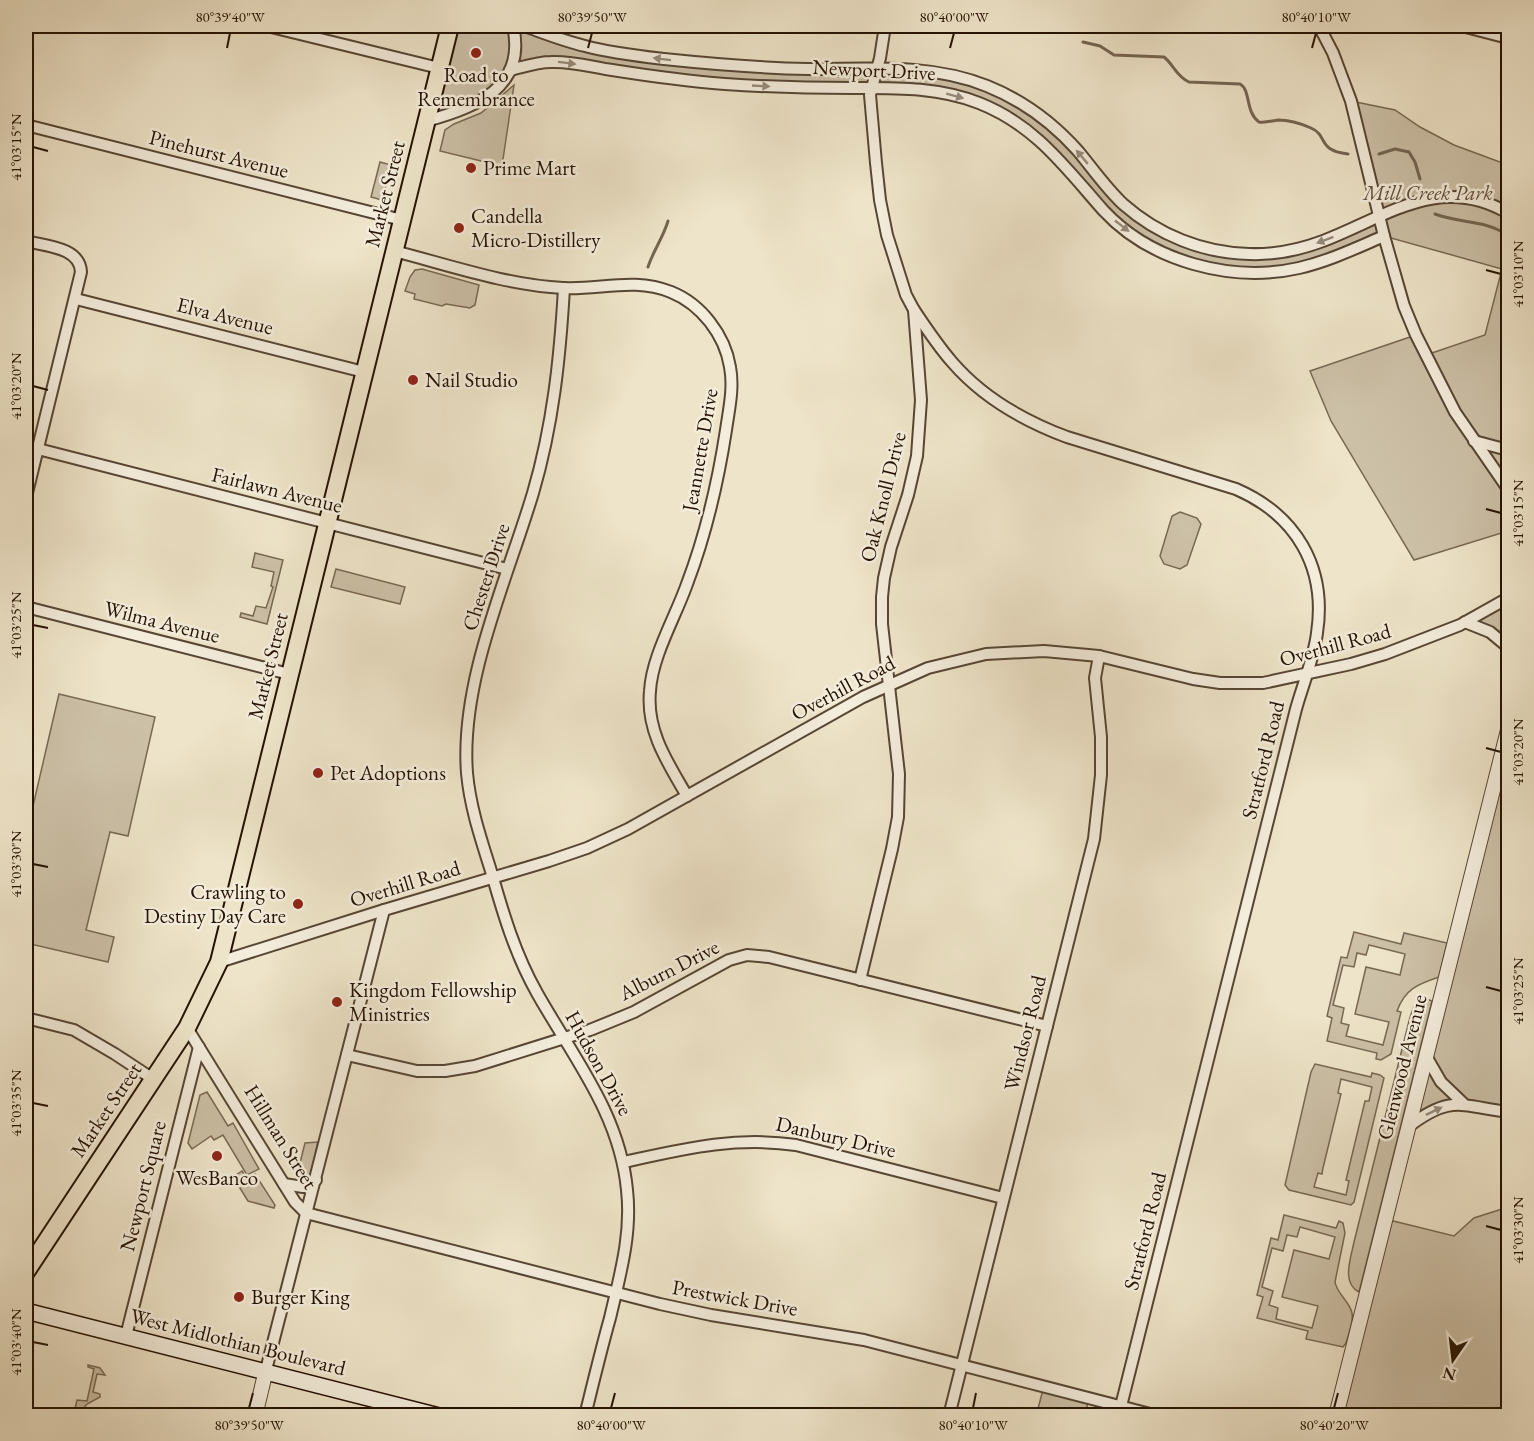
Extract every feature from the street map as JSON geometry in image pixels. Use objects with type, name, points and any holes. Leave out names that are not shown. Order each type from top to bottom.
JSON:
[{"type":"main road","name":"Market Street","points":[[26,1272],[187,1028],[219,962],[450,26]]},
{"type":"main road","name":"West Midlothian Boulevard","points":[[26,1311],[266,1370],[439,1416]]},
{"type":"street","points":[[267,26],[439,68]]},
{"type":"street","points":[[426,121],[457,113],[477,104],[492,94],[503,82],[510,70],[516,48],[513,26]]},
{"type":"street","name":"Newport Drive","points":[[524,26],[586,47],[623,54],[687,62],[779,68],[877,68],[930,71],[987,86],[1012,98],[1061,134],[1109,190],[1134,213],[1168,234],[1198,246],[1235,253],[1268,253],[1303,248],[1378,215],[1432,198],[1449,196],[1469,197],[1487,202],[1509,213]]},
{"type":"street","name":"Oak Knoll Drive","points":[[860,980],[898,817],[898,774],[882,624],[884,578],[891,547],[912,481],[920,428],[921,379],[914,310],[894,262],[880,201],[870,95],[885,26]]},
{"type":"street","points":[[1319,26],[1351,100],[1378,215],[1404,306],[1435,375],[1474,441],[1506,486]]},
{"type":"street","points":[[1462,26],[1509,38]]},
{"type":"street","name":"Newport Drive","points":[[510,70],[539,63],[558,62],[684,80],[766,86],[927,90],[953,95],[980,104],[1027,130],[1049,149],[1113,220],[1151,246],[1182,260],[1221,270],[1255,273],[1300,267],[1331,258],[1384,236]]},
{"type":"street","points":[[684,80],[687,62]]},
{"type":"street","name":"Pinehurst Avenue","points":[[26,125],[402,220]]},
{"type":"street","points":[[1096,201],[1109,190]]},
{"type":"street","points":[[26,241],[70,253],[77,257],[81,272],[26,497]]},
{"type":"street","name":"Jeannette Drive","points":[[394,251],[506,280],[564,288],[627,283],[654,286],[691,303],[708,319],[721,339],[729,360],[731,398],[712,502],[688,582],[655,663],[650,689],[650,713],[655,736],[687,796]]},
{"type":"street","name":"Chester Drive","points":[[493,878],[471,802],[467,773],[469,714],[491,618],[533,494],[550,426],[560,355],[564,288]]},
{"type":"street","name":"Elva Avenue","points":[[76,298],[364,372]]},
{"type":"street","name":"Stratford Road","points":[[914,310],[942,351],[960,371],[992,399],[1020,416],[1068,437],[1236,489],[1262,502],[1279,515],[1305,549],[1318,587],[1320,610],[1317,633],[1121,1406]]},
{"type":"street","points":[[1474,441],[1509,450]]},
{"type":"street","name":"Fairlawn Avenue","points":[[38,449],[507,569]]},
{"type":"street","points":[[1506,486],[1509,469]]},
{"type":"street","name":"Overhill Road","points":[[219,962],[587,848],[628,829],[853,702],[928,668],[986,654],[1044,651],[1099,656],[1193,680],[1220,683],[1263,683],[1306,675],[1385,654],[1466,622],[1509,598]]},
{"type":"street","name":"Wilma Avenue","points":[[26,607],[289,674]]},
{"type":"street","points":[[1466,622],[1490,632],[1509,647]]},
{"type":"street","name":"Windsor Road","points":[[949,1416],[1088,863],[1098,812],[1101,775],[1101,737],[1095,678],[1099,656]]},
{"type":"street","name":"Glenwood Avenue","points":[[1336,1416],[1509,730]]},
{"type":"street","name":"Hudson Drive","points":[[493,878],[507,925],[521,960],[536,991],[603,1104],[624,1162],[628,1226],[625,1255],[585,1416]]},
{"type":"street","points":[[306,1213],[384,910]]},
{"type":"street","name":"Alburn Drive","points":[[347,1055],[405,1070],[444,1071],[475,1066],[590,1030],[634,1012],[720,964],[741,956],[769,957],[1047,1026]]},
{"type":"street","points":[[26,1018],[75,1030],[153,1080]]},
{"type":"street","name":"Hillman Street","points":[[187,1028],[295,1202],[306,1213],[255,1416]]},
{"type":"street","name":"Newport Square","points":[[126,1336],[199,1047]]},
{"type":"street","points":[[1426,1056],[1441,1082],[1463,1103]]},
{"type":"street","points":[[1408,1127],[1444,1106],[1463,1103],[1509,1112]]},
{"type":"street","name":"Danbury Drive","points":[[624,1162],[722,1143],[771,1141],[796,1144],[1003,1198]]},
{"type":"street","points":[[284,1184],[297,1188],[316,1180]]},
{"type":"street","name":"Prestwick Drive","points":[[306,1213],[616,1293],[711,1315],[864,1340],[1158,1416]]},
{"type":"green space","name":"Mill Creek Park","points":[[450,26],[524,26],[623,54],[958,77],[1038,115],[1122,203],[1198,246],[1287,251],[1378,215],[1351,101],[1395,110],[1420,127],[1454,145],[1508,165],[1508,531],[1414,560],[1331,421],[1310,371],[1416,335],[1426,355],[1485,335],[1502,269],[1384,236],[1300,267],[1221,270],[1138,238],[1027,130],[953,95],[795,87],[572,63],[510,70],[492,94],[427,121]]},
{"type":"green space","points":[[514,85],[502,166],[440,151],[445,130],[481,113]]},
{"type":"green space","points":[[380,162],[391,165],[382,200],[371,197]]},
{"type":"green space","points":[[422,269],[479,285],[475,305],[470,308],[446,304],[442,306],[414,299],[415,294],[405,291],[415,270]]},
{"type":"green space","points":[[1180,512],[1197,518],[1201,524],[1187,565],[1180,569],[1164,564],[1160,556],[1172,516]]},
{"type":"green space","points":[[255,553],[283,560],[267,624],[240,617],[241,613],[253,616],[256,606],[266,608],[273,587],[271,586],[274,572],[252,567]]},
{"type":"green space","points":[[336,569],[405,587],[400,604],[331,587]]},
{"type":"green space","points":[[1508,598],[1508,647],[1465,622]]},
{"type":"green space","points":[[59,694],[155,717],[128,836],[110,832],[86,930],[114,937],[108,962],[26,943],[26,836]]},
{"type":"green space","points":[[1508,730],[1508,1112],[1463,1103],[1408,1127]]},
{"type":"green space","points":[[1354,932],[1401,944],[1404,933],[1447,943],[1439,977],[1413,988],[1400,1004],[1397,1011],[1401,1012],[1391,1054],[1381,1060],[1376,1059],[1377,1053],[1327,1041],[1332,1018],[1327,1016],[1341,957],[1347,958]],"holes":[[[1369,945],[1405,954],[1400,975],[1366,967],[1355,1014],[1389,1022],[1383,1045],[1346,1036],[1349,1025],[1341,1023],[1344,1008],[1333,1005],[1343,965],[1354,967],[1357,953],[1366,955]]]},
{"type":"green space","points":[[1424,998],[1432,1001],[1359,1292],[1350,1283],[1351,1255],[1412,1010]]},
{"type":"green space","points":[[1315,1064],[1371,1077],[1372,1073],[1384,1078],[1354,1202],[1351,1205],[1289,1190],[1285,1185],[1311,1072]],"holes":[[[1341,1079],[1372,1087],[1369,1101],[1365,1101],[1346,1180],[1349,1181],[1346,1195],[1314,1187],[1318,1173],[1322,1174],[1341,1094],[1338,1093]]]},
{"type":"green space","points":[[207,1092],[228,1126],[233,1123],[259,1169],[247,1175],[223,1135],[214,1140],[211,1136],[192,1149],[188,1143],[200,1095]]},
{"type":"green space","points":[[318,1142],[310,1177],[306,1181],[295,1183],[305,1143]]},
{"type":"green space","points":[[242,1171],[247,1179],[255,1174],[275,1205],[274,1208],[248,1201],[233,1177]]},
{"type":"green space","points":[[1508,1207],[1508,1415],[1336,1416],[1385,1219],[1454,1236],[1474,1218]]},
{"type":"green space","points":[[1284,1215],[1336,1228],[1339,1221],[1343,1223],[1345,1233],[1335,1282],[1351,1309],[1352,1324],[1343,1347],[1306,1339],[1308,1331],[1257,1318],[1263,1297],[1257,1295],[1271,1238],[1278,1240]],"holes":[[[1300,1227],[1335,1237],[1329,1259],[1294,1250],[1282,1297],[1318,1306],[1312,1328],[1276,1319],[1278,1308],[1269,1305],[1273,1291],[1262,1287],[1272,1248],[1283,1251],[1287,1235],[1297,1237]]]},
{"type":"green space","points":[[88,1365],[100,1368],[105,1375],[97,1374],[93,1392],[100,1394],[100,1397],[87,1404],[80,1412],[75,1409],[77,1400],[87,1401],[94,1369]]},
{"type":"green space","points":[[1044,1386],[1089,1398],[1085,1415],[1036,1416]]},
{"type":"waterway","points":[[1083,42],[1100,46],[1114,55],[1164,57],[1181,77],[1189,82],[1240,84],[1246,91],[1252,113],[1259,122],[1282,120],[1303,125],[1316,131],[1331,149],[1348,154]]},
{"type":"waterway","points":[[1379,154],[1395,149],[1409,152],[1420,179]]},
{"type":"waterway","points":[[1435,214],[1486,225],[1503,232]]},
{"type":"waterway","points":[[648,267],[668,221]]},
{"type":"place","name":"Road to Remembrance","points":[[476,53]]},
{"type":"place","name":"Prime Mart","points":[[471,168]]},
{"type":"place","name":"Candella Micro-Distillery","points":[[459,228]]},
{"type":"place","name":"Nail Studio","points":[[413,380]]},
{"type":"place","name":"Pet Adoptions","points":[[318,773]]},
{"type":"place","name":"Crawling to Destiny Day Care","points":[[298,904]]},
{"type":"place","name":"Kingdom Fellowship Ministries","points":[[337,1002]]},
{"type":"place","name":"WesBanco","points":[[217,1156]]},
{"type":"place","name":"Burger King","points":[[239,1297]]}]
